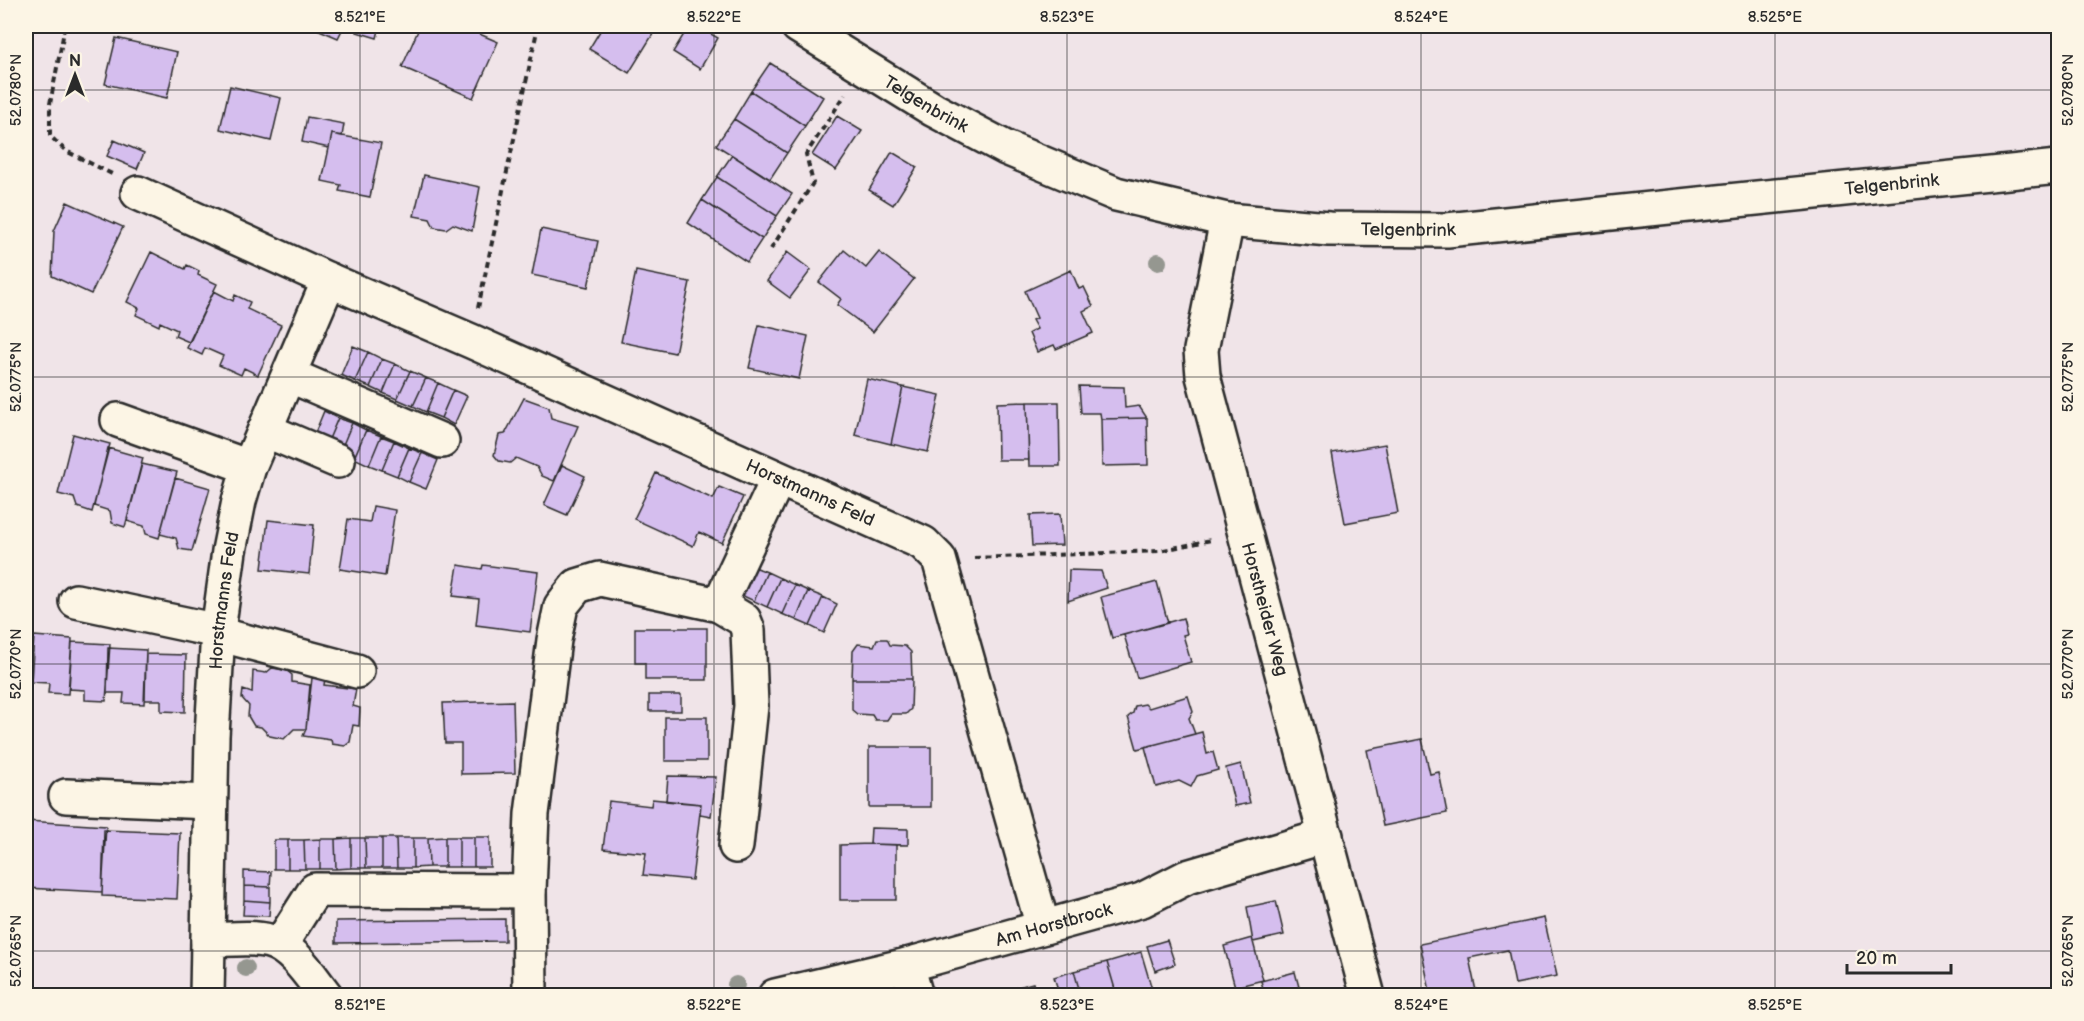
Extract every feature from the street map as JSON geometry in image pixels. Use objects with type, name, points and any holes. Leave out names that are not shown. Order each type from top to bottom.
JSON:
[{"type":"street","name":"Telgenbrink","points":[[798,26],[934,110],[1006,148],[1116,194],[1227,220],[1329,229],[1447,230],[2058,168]]},
{"type":"street","name":"Horstmanns Feld","points":[[138,193],[923,543],[939,560]]},
{"type":"street","name":"Horstheider Weg","points":[[1227,220],[1202,350],[1203,376],[1368,996]]},
{"type":"street","name":"Horstmanns Feld","points":[[207,939],[212,736],[218,632],[229,551],[239,501],[249,467],[329,280]]},
{"type":"street","points":[[288,375],[442,441]]},
{"type":"street","points":[[118,420],[249,467]]},
{"type":"street","points":[[265,430],[338,461]]},
{"type":"street","points":[[719,605],[778,478]]},
{"type":"street","points":[[939,560],[1043,927]]},
{"type":"street","points":[[530,996],[529,891],[532,814],[554,640],[561,606],[577,586],[600,579],[719,605],[744,620],[748,630],[751,706],[736,846]]},
{"type":"street","points":[[76,601],[218,632],[357,671]]},
{"type":"street","points":[[66,796],[210,802]]},
{"type":"street","name":"Am Horstbrock","points":[[775,996],[911,980],[1043,927],[1142,900],[1187,877],[1326,836]]},
{"type":"street","points":[[280,945],[315,890],[529,891]]},
{"type":"street","points":[[207,996],[207,939],[267,940],[280,945],[291,953],[326,996]]},
{"type":"path","points":[[65,26],[50,104],[50,136],[66,151],[110,172],[138,193]]},
{"type":"path","points":[[471,341],[537,26]]},
{"type":"path","points":[[771,249],[813,183],[806,154],[863,66]]},
{"type":"path","points":[[939,560],[1159,551],[1244,532]]},
{"type":"building","points":[[310,26],[344,26],[338,38]]},
{"type":"building","points":[[359,26],[380,26],[377,38],[357,32]]},
{"type":"building","points":[[420,26],[461,26],[498,42],[473,98],[402,67]]},
{"type":"building","points":[[590,26],[658,26],[629,73],[589,49],[600,31]]},
{"type":"building","points":[[689,26],[697,26],[718,38],[700,69],[673,52]]},
{"type":"building","points":[[116,38],[177,52],[167,98],[105,84]]},
{"type":"building","points":[[770,63],[823,97],[805,126],[751,91]]},
{"type":"building","points":[[230,86],[281,98],[271,141],[220,129]]},
{"type":"building","points":[[751,91],[805,126],[787,153],[734,119]]},
{"type":"building","points":[[837,116],[862,131],[836,170],[812,155]]},
{"type":"building","points":[[307,117],[344,124],[342,136],[332,134],[329,148],[302,142]]},
{"type":"building","points":[[734,119],[787,153],[770,179],[716,145]]},
{"type":"building","points":[[332,134],[381,143],[370,197],[339,191],[341,185],[322,181]]},
{"type":"building","points":[[114,140],[144,153],[137,169],[107,156]]},
{"type":"building","points":[[892,152],[917,167],[893,205],[869,190]]},
{"type":"building","points":[[732,155],[792,194],[777,216],[717,177]]},
{"type":"building","points":[[424,175],[480,187],[472,231],[453,224],[446,229],[434,227],[430,219],[414,216]]},
{"type":"building","points":[[717,177],[777,216],[762,239],[702,200]]},
{"type":"building","points":[[702,200],[762,239],[747,262],[688,223]]},
{"type":"building","points":[[67,202],[123,227],[91,294],[52,276],[54,231]]},
{"type":"building","points":[[541,229],[598,241],[588,287],[532,275]]},
{"type":"building","points":[[844,250],[866,268],[879,252],[914,279],[873,332],[837,305],[841,299],[819,282]]},
{"type":"building","points":[[151,252],[185,269],[187,265],[199,271],[198,275],[217,284],[189,342],[175,336],[177,330],[160,322],[159,326],[136,315],[139,308],[127,302]]},
{"type":"building","points":[[787,252],[811,270],[790,298],[767,281]]},
{"type":"building","points":[[1071,270],[1079,289],[1084,287],[1093,306],[1083,311],[1093,333],[1056,349],[1054,345],[1037,352],[1029,333],[1037,329],[1032,320],[1037,318],[1025,291]]},
{"type":"building","points":[[636,271],[690,282],[675,353],[621,342]]},
{"type":"building","points":[[214,291],[233,301],[235,295],[250,302],[247,309],[281,325],[258,375],[244,368],[241,375],[219,365],[223,356],[205,348],[202,355],[187,348]]},
{"type":"building","points":[[759,325],[808,336],[799,379],[749,368]]},
{"type":"building","points":[[353,346],[368,352],[355,381],[341,375]]},
{"type":"building","points":[[368,352],[382,359],[370,387],[355,381]]},
{"type":"building","points":[[382,359],[395,364],[383,393],[370,387]]},
{"type":"building","points":[[395,364],[410,371],[397,399],[383,393]]},
{"type":"building","points":[[410,371],[426,378],[413,406],[397,399]]},
{"type":"building","points":[[426,378],[438,383],[426,412],[413,406]]},
{"type":"building","points":[[867,379],[903,387],[891,444],[855,435]]},
{"type":"building","points":[[438,383],[453,390],[441,418],[426,412]]},
{"type":"building","points":[[1079,386],[1124,387],[1125,408],[1139,406],[1147,418],[1101,419],[1100,413],[1081,413]]},
{"type":"building","points":[[903,387],[940,395],[928,452],[891,444]]},
{"type":"building","points":[[453,390],[467,396],[454,425],[441,418]]},
{"type":"building","points":[[524,398],[549,407],[551,418],[578,426],[554,481],[542,476],[537,467],[516,458],[510,463],[499,461],[494,455],[499,435],[505,434]]},
{"type":"building","points":[[1027,402],[1029,460],[998,460],[997,403]]},
{"type":"building","points":[[1027,402],[1059,402],[1060,466],[1029,466]]},
{"type":"building","points":[[324,411],[338,418],[326,446],[312,440]]},
{"type":"building","points":[[338,418],[352,423],[340,452],[326,446]]},
{"type":"building","points":[[1147,418],[1148,465],[1102,466],[1101,419]]},
{"type":"building","points":[[352,423],[366,430],[354,458],[340,452]]},
{"type":"building","points":[[366,430],[381,436],[369,465],[354,458]]},
{"type":"building","points":[[73,434],[110,444],[92,512],[77,507],[74,498],[58,494]]},
{"type":"building","points":[[381,436],[394,441],[382,470],[369,465]]},
{"type":"building","points":[[394,441],[409,448],[397,476],[382,470]]},
{"type":"building","points":[[1385,444],[1398,513],[1345,523],[1332,453]]},
{"type":"building","points":[[108,448],[143,458],[125,527],[112,523],[110,511],[94,506]]},
{"type":"building","points":[[409,448],[422,453],[409,482],[397,476]]},
{"type":"building","points":[[422,453],[438,460],[426,489],[409,482]]},
{"type":"building","points":[[142,464],[177,472],[159,538],[146,534],[144,526],[127,521]]},
{"type":"building","points":[[562,465],[585,476],[567,515],[544,505]]},
{"type":"building","points":[[656,473],[713,499],[719,487],[743,497],[722,543],[699,532],[693,546],[634,519]]},
{"type":"building","points":[[175,478],[210,488],[192,551],[179,549],[176,538],[160,534]]},
{"type":"building","points":[[373,506],[395,510],[385,576],[340,569],[348,519],[370,522]]},
{"type":"building","points":[[1060,514],[1062,545],[1032,546],[1030,515]]},
{"type":"building","points":[[268,520],[314,525],[309,574],[262,569]]},
{"type":"building","points":[[458,565],[482,569],[483,565],[538,572],[530,632],[476,625],[479,599],[453,596]]},
{"type":"building","points":[[752,566],[767,572],[754,601],[739,594]]},
{"type":"building","points":[[1069,570],[1101,571],[1107,588],[1068,601]]},
{"type":"building","points":[[767,572],[780,578],[767,607],[754,601]]},
{"type":"building","points":[[780,578],[795,585],[782,614],[767,607]]},
{"type":"building","points":[[1157,582],[1168,623],[1112,638],[1101,597]]},
{"type":"building","points":[[795,585],[808,591],[796,620],[782,614]]},
{"type":"building","points":[[808,591],[823,597],[810,626],[796,620]]},
{"type":"building","points":[[823,597],[837,604],[824,633],[810,626]]},
{"type":"building","points":[[1183,618],[1187,634],[1183,635],[1191,662],[1137,678],[1124,635]]},
{"type":"building","points":[[635,628],[707,628],[707,680],[645,680],[645,663],[635,663]]},
{"type":"building","points":[[34,636],[72,639],[68,694],[48,693],[49,683],[31,682]]},
{"type":"building","points":[[877,639],[887,639],[890,645],[905,646],[911,652],[912,679],[852,679],[853,651],[858,644],[874,646]]},
{"type":"building","points":[[72,642],[110,644],[106,701],[85,700],[85,690],[69,689]]},
{"type":"building","points":[[108,648],[146,650],[144,704],[123,703],[124,693],[107,693]]},
{"type":"building","points":[[146,654],[186,655],[185,712],[161,711],[161,700],[145,700]]},
{"type":"building","points":[[272,668],[286,670],[292,675],[292,682],[310,685],[306,729],[294,729],[284,739],[270,736],[261,727],[254,726],[248,716],[249,706],[242,698],[243,690],[252,693],[253,671],[266,673]]},
{"type":"building","points":[[312,678],[325,679],[324,685],[356,689],[353,706],[360,708],[359,726],[353,725],[350,742],[345,746],[332,744],[331,740],[303,736],[306,729]]},
{"type":"building","points":[[852,679],[912,679],[911,709],[906,714],[891,714],[887,720],[875,720],[872,715],[857,714],[852,710]]},
{"type":"building","points":[[649,695],[681,695],[681,711],[649,711]]},
{"type":"building","points":[[1188,696],[1193,712],[1189,718],[1195,734],[1137,749],[1128,717],[1133,713],[1135,706],[1145,704],[1149,708]]},
{"type":"building","points":[[513,701],[515,773],[461,774],[461,743],[445,743],[443,703]]},
{"type":"building","points":[[665,717],[707,717],[707,761],[665,761]]},
{"type":"building","points":[[1202,732],[1207,754],[1213,752],[1218,770],[1197,776],[1191,787],[1179,781],[1156,787],[1145,747]]},
{"type":"building","points":[[1422,739],[1430,774],[1439,772],[1447,813],[1383,826],[1367,750]]},
{"type":"building","points":[[869,747],[931,747],[931,807],[869,807]]},
{"type":"building","points":[[1241,764],[1250,803],[1235,806],[1226,768]]},
{"type":"building","points":[[668,776],[716,777],[711,816],[700,814],[701,804],[666,801]]},
{"type":"building","points":[[652,799],[701,804],[692,880],[643,875],[646,853],[603,849],[609,801],[651,806]]},
{"type":"building","points":[[26,821],[106,826],[102,892],[26,888]]},
{"type":"building","points":[[871,828],[908,829],[908,845],[870,844]]},
{"type":"building","points":[[104,830],[180,833],[177,899],[102,896]]},
{"type":"building","points":[[445,837],[459,837],[459,867],[445,867]]},
{"type":"building","points":[[445,837],[445,867],[429,867],[428,838]]},
{"type":"building","points":[[459,837],[474,837],[474,867],[459,867]]},
{"type":"building","points":[[474,837],[490,837],[490,867],[474,867]]},
{"type":"building","points":[[351,838],[365,838],[366,868],[351,868]]},
{"type":"building","points":[[351,838],[351,868],[336,869],[335,839]]},
{"type":"building","points":[[365,838],[382,838],[382,868],[366,868]]},
{"type":"building","points":[[382,838],[396,838],[397,868],[382,868]]},
{"type":"building","points":[[396,838],[413,838],[413,868],[397,868]]},
{"type":"building","points":[[413,838],[428,838],[429,867],[413,868]]},
{"type":"building","points":[[320,839],[335,839],[336,869],[320,869]]},
{"type":"building","points":[[320,839],[320,869],[305,869],[304,840]]},
{"type":"building","points":[[274,840],[288,840],[288,869],[274,869]]},
{"type":"building","points":[[288,840],[304,840],[305,869],[288,869]]},
{"type":"building","points":[[840,845],[896,845],[896,900],[840,900]]},
{"type":"building","points":[[244,871],[271,872],[270,887],[244,886]]},
{"type":"building","points":[[244,886],[270,887],[270,902],[244,900]]},
{"type":"building","points":[[244,900],[270,902],[269,916],[243,915]]},
{"type":"building","points":[[1276,901],[1284,935],[1253,942],[1247,907]]},
{"type":"building","points":[[1544,918],[1557,976],[1515,984],[1508,950],[1469,958],[1476,991],[1455,996],[1431,996],[1420,944]]},
{"type":"building","points":[[505,919],[505,941],[336,943],[336,921]]},
{"type":"building","points":[[1252,938],[1263,980],[1235,987],[1224,946]]},
{"type":"building","points":[[1167,940],[1175,964],[1155,971],[1147,946]]},
{"type":"building","points":[[1141,952],[1154,996],[1117,996],[1107,962]]},
{"type":"building","points":[[1107,962],[1117,996],[1081,996],[1074,971]]},
{"type":"building","points":[[1074,971],[1081,996],[1060,996],[1054,977]]},
{"type":"building","points":[[1295,972],[1299,987],[1265,996],[1261,981]]},
{"type":"building","points":[[1033,983],[1037,996],[1001,996],[1000,992]]},
{"type":"building","points":[[1299,987],[1302,996],[1266,996]]}]
